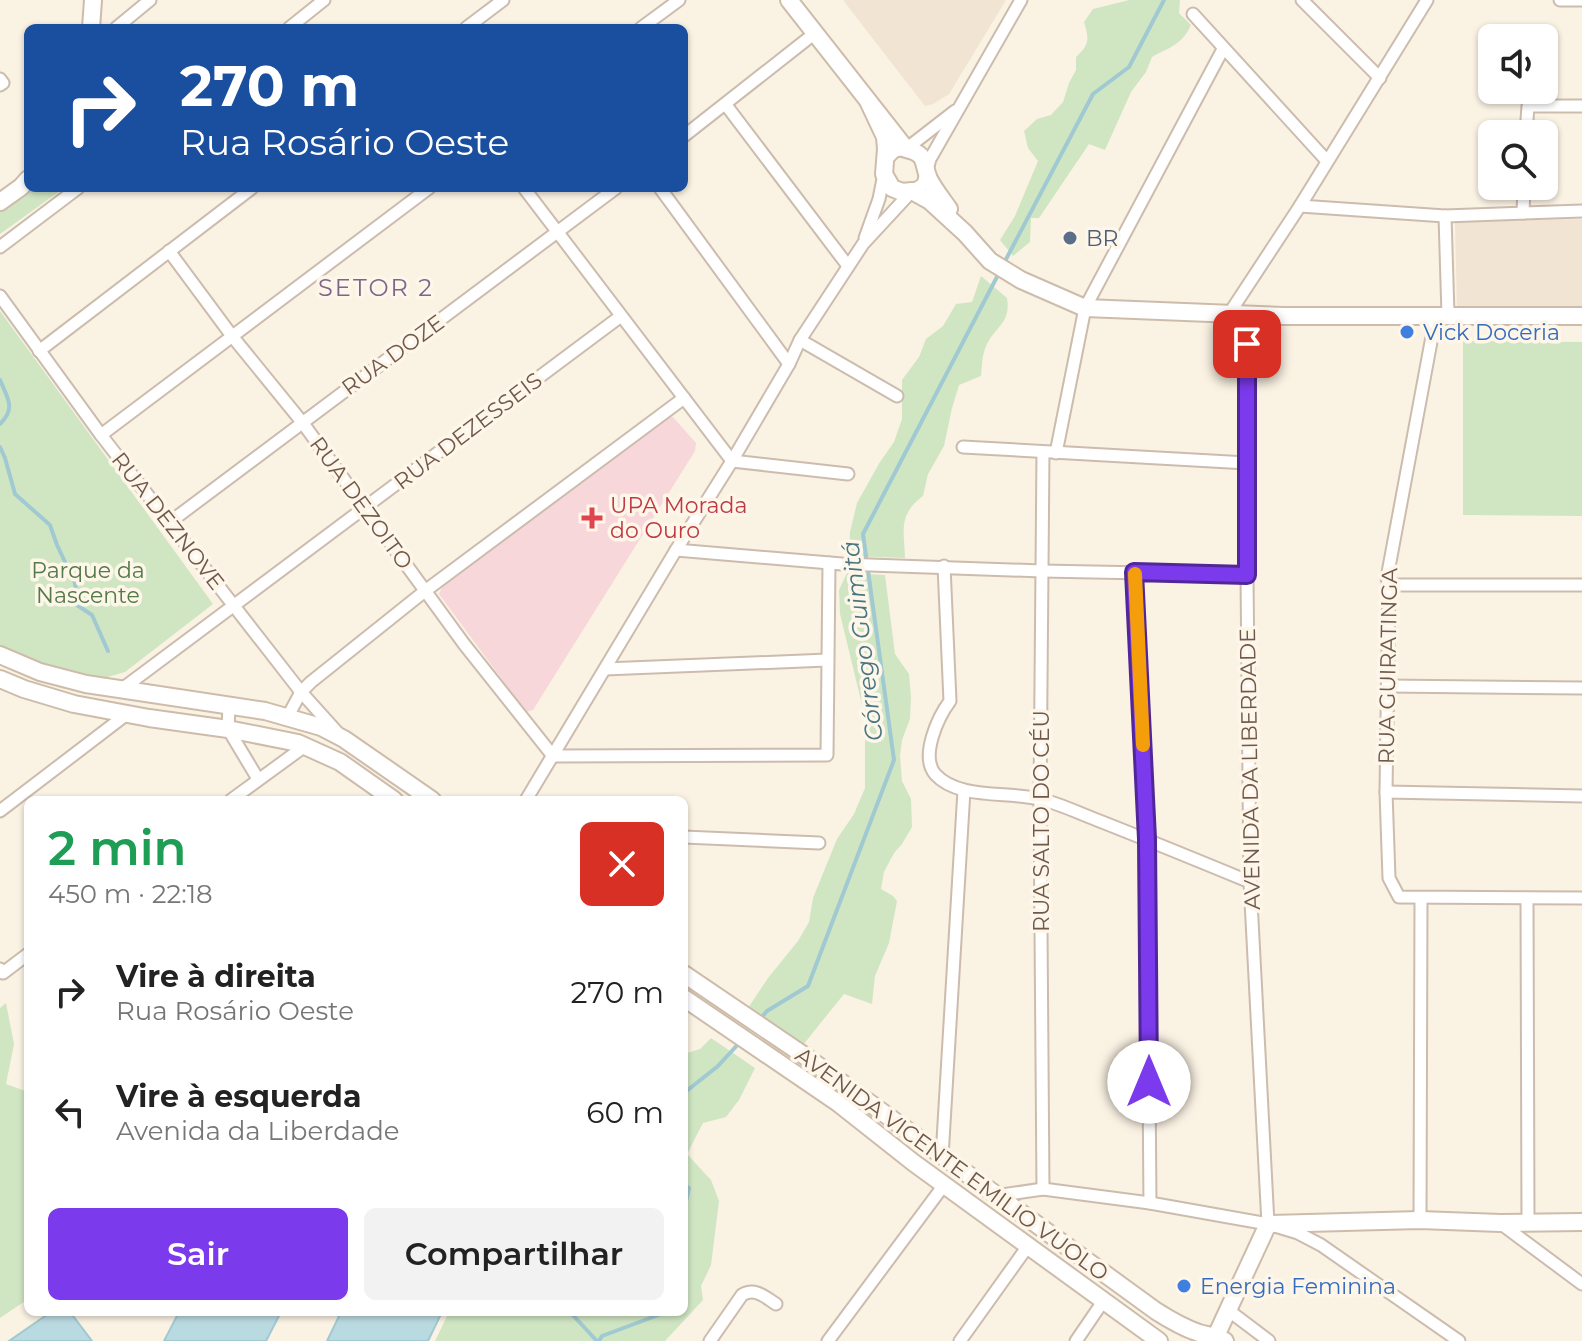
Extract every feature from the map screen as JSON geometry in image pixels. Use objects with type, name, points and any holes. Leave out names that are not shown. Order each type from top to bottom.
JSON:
[{"type":"main road","points":[[91,24],[93,0]]},
{"type":"main road","points":[[789,0],[906,149],[923,158],[930,181],[965,233]]},
{"type":"main road","points":[[869,103],[885,137],[884,169],[892,188],[902,192],[912,191],[938,206],[990,261],[1021,280],[1085,308],[1283,316],[1582,316]]},
{"type":"main road","points":[[0,202],[24,182]]},
{"type":"main road","points":[[0,655],[40,672],[86,684],[288,716],[344,739],[426,796]]},
{"type":"main road","points":[[0,679],[74,704],[228,729],[305,746],[340,762],[388,796]]},
{"type":"main road","name":"AVENIDA VICENTE EMILIO VUOLO","points":[[688,977],[805,1056],[1156,1311],[1182,1327],[1212,1338]]},
{"type":"main road","name":"AVENIDA VICENTE EMILIO VUOLO","points":[[688,1001],[838,1103],[914,1163],[1159,1341]]},
{"type":"main road","points":[[1212,1338],[1268,1224],[1420,1220],[1582,1222]]},
{"type":"street","points":[[294,24],[324,0]]},
{"type":"street","points":[[471,24],[503,0]]},
{"type":"street","points":[[646,24],[679,0]]},
{"type":"street","points":[[528,796],[732,461],[800,340],[863,244],[912,191],[923,184],[930,159],[1021,0]]},
{"type":"street","points":[[1302,0],[1380,78]]},
{"type":"street","points":[[1229,314],[1300,206],[1427,0]]},
{"type":"street","points":[[1560,0],[1582,0]]},
{"type":"street","points":[[120,24],[142,2]]},
{"type":"street","points":[[1193,14],[1327,161]]},
{"type":"street","points":[[688,133],[815,33]]},
{"type":"street","name":"RUA SALTO DO CÉU","points":[[1043,1189],[1040,799],[1042,571],[1049,453],[1085,308],[1223,49]]},
{"type":"street","points":[[726,105],[848,266]]},
{"type":"street","points":[[1527,120],[1528,106],[1582,106]]},
{"type":"street","points":[[863,244],[879,199],[887,159],[891,154],[906,149],[958,108]]},
{"type":"street","points":[[0,247],[73,192]]},
{"type":"street","points":[[39,351],[247,192]]},
{"type":"street","points":[[101,435],[424,192]]},
{"type":"street","points":[[527,192],[732,461],[848,474]]},
{"type":"street","name":"RUA DOZE","points":[[170,522],[611,192]]},
{"type":"street","points":[[663,192],[789,364]]},
{"type":"street","points":[[1523,200],[1523,213]]},
{"type":"street","points":[[1300,206],[1445,216],[1582,211]]},
{"type":"street","name":"RUA GUIRATINGA","points":[[1421,898],[1399,897],[1389,878],[1386,792],[1387,578],[1442,315],[1445,216]]},
{"type":"street","name":"RUA DEZOITO","points":[[169,251],[232,336],[302,422],[464,644],[553,756]]},
{"type":"street","name":"RUA DEZNOVE","points":[[0,296],[101,435],[301,692],[344,739]]},
{"type":"street","name":"AVENIDA DA LIBERDADE","points":[[1248,315],[1250,882],[1268,1224]]},
{"type":"street","name":"RUA DEZESSEIS","points":[[122,689],[621,316]]},
{"type":"street","points":[[800,340],[897,396]]},
{"type":"street","points":[[288,716],[301,692],[425,591],[684,398]]},
{"type":"street","points":[[963,447],[1247,463]]},
{"type":"street","points":[[676,550],[835,563],[1247,575]]},
{"type":"street","points":[[553,756],[827,755],[827,660],[835,563]]},
{"type":"street","points":[[944,566],[950,701],[940,714],[929,751],[932,771],[946,785],[964,790],[1040,799],[1250,882]]},
{"type":"street","points":[[1134,572],[1147,839],[1150,1203]]},
{"type":"street","points":[[1389,585],[1582,585]]},
{"type":"street","points":[[605,669],[827,660]]},
{"type":"street","points":[[1387,686],[1582,688]]},
{"type":"street","points":[[229,705],[228,729],[258,779]]},
{"type":"street","points":[[0,811],[127,714]]},
{"type":"street","points":[[236,796],[305,746]]},
{"type":"street","points":[[942,1157],[964,790]]},
{"type":"street","points":[[1386,792],[1582,796]]},
{"type":"street","points":[[688,837],[819,843]]},
{"type":"street","points":[[1420,1220],[1421,898],[1582,898]]},
{"type":"street","points":[[1527,898],[1528,1222]]},
{"type":"street","points":[[2,971],[24,957]]},
{"type":"street","points":[[828,1341],[944,1185]]},
{"type":"street","points":[[995,1196],[1043,1189],[1150,1203],[1268,1224],[1298,1233],[1321,1245],[1459,1341]]},
{"type":"street","points":[[1500,1223],[1582,1284]]},
{"type":"street","points":[[960,1341],[1028,1246]]},
{"type":"street","points":[[710,1341],[748,1291],[755,1291],[776,1304]]},
{"type":"street","points":[[1076,1341],[1104,1300]]},
{"type":"street","points":[[1228,1310],[1269,1341]]},
{"type":"shaded area","points":[[843,0],[1006,0],[949,94],[925,106]]},
{"type":"shaded area","points":[[1582,219],[1582,311],[1457,312],[1455,221]]},
{"type":"shaded area","name":"UPA Morada do Ouro","points":[[666,416],[673,417],[696,443],[695,451],[533,710],[526,712],[439,594],[443,585]]},
{"type":"green space","points":[[1129,0],[1180,0],[1179,13],[1191,25],[1179,41],[1152,57],[1146,72],[1131,92],[1105,150],[1089,144],[1039,218],[1031,218],[1030,242],[1013,256],[1000,240],[1015,216],[1038,161],[1028,148],[1024,131],[1037,119],[1051,115],[1063,102],[1076,70],[1076,57],[1087,41],[1084,22],[1093,9]]},
{"type":"green space","points":[[24,191],[58,192],[0,234],[0,210]]},
{"type":"green space","points":[[981,276],[1007,298],[1007,313],[985,348],[981,376],[959,385],[944,446],[928,474],[923,496],[906,516],[905,558],[849,556],[850,532],[857,503],[894,442],[902,419],[902,380],[919,357],[926,339],[943,326],[956,304],[972,302]]},
{"type":"green space","name":"Parque da Nascente","points":[[0,311],[213,604],[125,672],[104,678],[28,661],[0,648]]},
{"type":"green space","points":[[1463,341],[1582,342],[1582,516],[1463,515]]},
{"type":"green space","points":[[847,573],[885,575],[895,654],[909,674],[910,719],[900,756],[902,781],[911,799],[912,827],[884,872],[881,889],[897,901],[889,943],[875,976],[872,1004],[844,994],[803,1045],[748,1008],[809,922],[813,898],[837,839],[854,814],[865,788],[865,717],[840,614],[839,590]]},
{"type":"green space","points":[[6,1003],[14,1044],[6,1084],[24,1091],[24,1302],[0,1318],[0,1008]]},
{"type":"green space","points":[[711,1038],[755,1068],[739,1100],[726,1117],[703,1123],[688,1152],[688,1053],[700,1049]]},
{"type":"green space","points":[[688,1155],[711,1180],[719,1201],[711,1265],[701,1286],[703,1300],[665,1341],[435,1341],[447,1316],[688,1316]]},
{"type":"water","points":[[45,1316],[73,1316],[92,1341],[9,1341]]},
{"type":"water","points":[[177,1316],[279,1316],[266,1341],[164,1341]]},
{"type":"water","points":[[339,1316],[440,1316],[428,1341],[327,1341]]},
{"type":"waterway","name":"Córrego Guimitá","points":[[1003,265],[1093,94],[1129,67],[1164,0]]},
{"type":"waterway","name":"Córrego Guimitá","points":[[760,1019],[767,1011],[808,986],[894,760],[863,534],[999,273]]},
{"type":"waterway","points":[[0,380],[9,408],[0,424]]},
{"type":"waterway","points":[[0,447],[15,494],[50,525],[75,583],[77,605],[92,615],[108,651]]},
{"type":"waterway","name":"Córrego Guimitá","points":[[688,1090],[718,1066],[741,1041]]},
{"type":"waterway","name":"Córrego Guimitá","points":[[688,1187],[688,1192]]},
{"type":"waterway","points":[[574,1316],[597,1341]]},
{"type":"waterway","name":"Córrego Guimitá","points":[[599,1341],[602,1336],[656,1316]]},
{"type":"slow traffic","points":[[1135,574],[1143,745]]},
{"type":"place","name":"BR","points":[[1070,238]]},
{"type":"place","name":"Vick Doceria","points":[[1407,332]]},
{"type":"place","name":"UPA Morada do Ouro","points":[[592,518]]},
{"type":"place","name":"Energia Feminina","points":[[1184,1286]]},
{"type":"district","name":"SETOR 2","points":[[376,287]]},
{"type":"route","points":[[1149,1082],[1147,839],[1134,572],[1247,575],[1247,344]]}]
